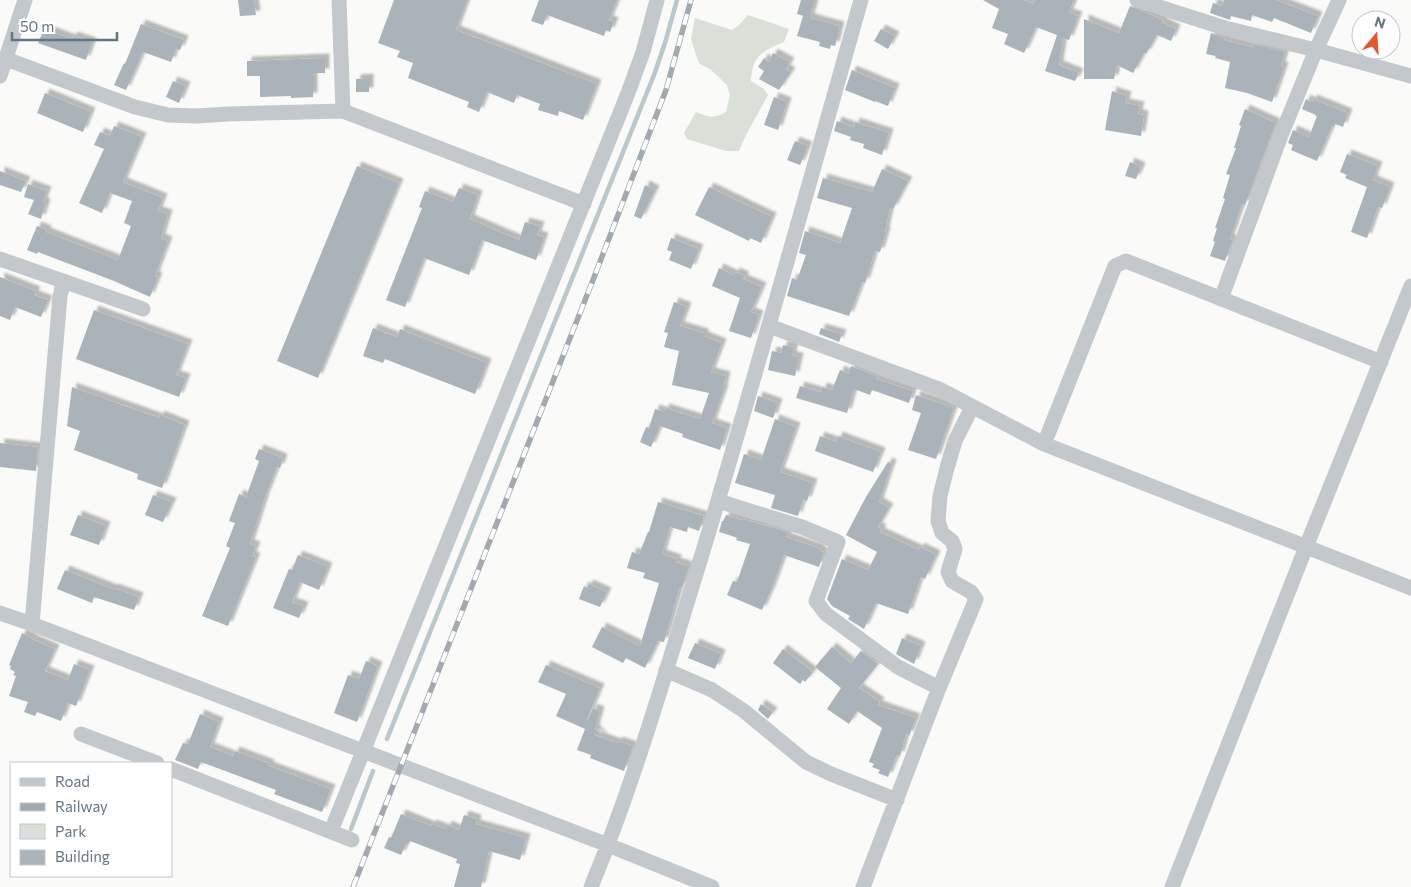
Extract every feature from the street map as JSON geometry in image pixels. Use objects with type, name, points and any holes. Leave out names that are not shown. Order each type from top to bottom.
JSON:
[{"type":"street","points":[[0,76],[6,59],[7,36],[25,0]]},
{"type":"street","points":[[339,0],[343,111]]},
{"type":"street","points":[[331,831],[628,93],[657,0]]},
{"type":"street","points":[[591,887],[633,778],[718,500],[861,0]]},
{"type":"street","points":[[1137,0],[1224,28],[1316,50],[1411,76]]},
{"type":"street","points":[[1221,299],[1280,138],[1339,0]]},
{"type":"street","points":[[6,59],[135,107],[168,115],[196,116],[343,111],[584,204]]},
{"type":"street","points":[[0,259],[143,309]]},
{"type":"street","points":[[1044,444],[1115,266],[1126,261],[1381,362]]},
{"type":"street","points":[[32,624],[60,296],[64,281]]},
{"type":"street","points":[[1172,887],[1411,286]]},
{"type":"street","points":[[769,326],[939,389],[1044,444],[1411,588]]},
{"type":"street","points":[[863,887],[939,688],[976,599],[971,592],[952,581],[948,572],[955,549],[952,541],[942,533],[938,521],[940,496],[955,441],[972,407]]},
{"type":"street","points":[[718,500],[802,527],[838,542],[816,601],[826,614],[898,667],[939,688]]},
{"type":"street","points":[[0,613],[608,845],[712,887]]},
{"type":"street","points":[[666,670],[712,690],[744,711],[806,762],[896,800]]},
{"type":"street","points":[[81,734],[154,762]]},
{"type":"street","points":[[172,769],[352,840]]},
{"type":"green space","points":[[748,15],[789,29],[784,42],[764,52],[753,66],[751,81],[764,89],[768,95],[739,151],[726,151],[687,139],[684,133],[696,112],[704,115],[718,116],[726,112],[730,95],[727,85],[710,69],[700,64],[697,58],[691,39],[695,18],[732,30]]},
{"type":"building","points":[[238,0],[254,0],[256,15],[240,16]]},
{"type":"building","points":[[394,0],[467,0],[456,30],[597,84],[583,120],[559,111],[558,116],[538,110],[540,104],[517,95],[514,103],[487,92],[479,112],[467,107],[469,102],[408,78],[413,63],[397,57],[400,51],[378,43]]},
{"type":"building","points":[[539,0],[617,0],[609,20],[614,22],[610,32],[606,30],[604,36],[547,15],[543,25],[531,21]]},
{"type":"building","points":[[801,0],[815,0],[810,18],[797,14]]},
{"type":"building","points":[[983,0],[1024,0],[1033,4],[1035,0],[1074,0],[1069,13],[1078,16],[1069,40],[1063,38],[1059,65],[1079,73],[1075,81],[1045,71],[1057,35],[1036,27],[1024,53],[1004,44],[1008,34],[992,28],[999,9]]},
{"type":"building","points":[[1224,0],[1276,0],[1318,16],[1311,33],[1274,18],[1272,22],[1252,15],[1251,21],[1231,16],[1230,20],[1210,13],[1213,3],[1222,6]]},
{"type":"building","points":[[1130,6],[1163,20],[1162,22],[1176,29],[1171,41],[1157,35],[1133,73],[1117,65],[1114,79],[1084,79],[1084,19],[1119,33]]},
{"type":"building","points":[[803,16],[840,26],[835,46],[831,45],[830,49],[819,46],[820,42],[797,36]]},
{"type":"building","points":[[141,24],[184,40],[180,50],[176,49],[171,62],[143,52],[126,90],[114,85],[125,64]]},
{"type":"building","points":[[44,29],[72,39],[73,36],[92,42],[86,60],[38,43]]},
{"type":"building","points":[[881,29],[895,36],[888,49],[874,41]]},
{"type":"building","points":[[1211,33],[1225,38],[1224,40],[1252,47],[1253,44],[1285,52],[1281,66],[1284,67],[1272,102],[1225,88],[1230,62],[1206,54]]},
{"type":"building","points":[[773,53],[790,62],[786,69],[791,72],[779,90],[759,79],[764,71],[758,67],[764,58],[769,62]]},
{"type":"building","points":[[325,58],[325,73],[313,73],[313,97],[260,97],[260,76],[247,76],[247,61]]},
{"type":"building","points":[[852,70],[895,88],[888,106],[845,90]]},
{"type":"building","points":[[369,78],[369,92],[356,92],[356,79]]},
{"type":"building","points":[[173,81],[186,86],[179,103],[166,97]]},
{"type":"building","points":[[1112,91],[1127,96],[1125,103],[1140,106],[1138,114],[1144,115],[1141,136],[1105,130]]},
{"type":"building","points":[[45,93],[91,112],[83,132],[37,113]]},
{"type":"building","points":[[774,97],[787,102],[778,130],[764,125]]},
{"type":"building","points":[[1306,99],[1312,102],[1313,99],[1348,113],[1343,127],[1335,124],[1334,127],[1332,126],[1317,161],[1291,150],[1293,145],[1288,143],[1293,130],[1309,137],[1317,116],[1302,109]]},
{"type":"building","points":[[1245,109],[1276,123],[1245,205],[1242,204],[1230,239],[1233,240],[1225,261],[1210,256],[1215,242],[1213,241],[1217,228],[1215,228],[1225,199],[1223,198],[1230,175],[1226,174],[1236,148],[1234,148],[1241,126],[1239,125]]},
{"type":"building","points":[[837,121],[854,127],[855,122],[889,133],[882,155],[863,148],[864,144],[850,140],[851,137],[834,131]]},
{"type":"building","points":[[114,126],[142,137],[123,182],[163,198],[158,211],[168,214],[161,238],[168,241],[155,276],[158,277],[150,297],[114,281],[38,252],[37,254],[27,250],[37,226],[47,230],[46,232],[118,260],[131,226],[124,223],[132,201],[110,193],[102,213],[79,203],[104,149],[94,145],[100,132],[110,136]]},
{"type":"building","points":[[795,141],[808,146],[800,165],[787,160]]},
{"type":"building","points":[[1347,154],[1378,166],[1373,180],[1390,187],[1382,208],[1378,207],[1367,238],[1351,232],[1367,187],[1345,178],[1347,175],[1340,172]]},
{"type":"building","points":[[1130,162],[1141,167],[1136,179],[1125,176]]},
{"type":"building","points":[[357,166],[399,183],[318,378],[277,361]]},
{"type":"building","points":[[882,169],[908,181],[893,209],[890,208],[880,252],[875,251],[865,283],[862,282],[849,316],[787,296],[792,278],[797,280],[806,255],[799,253],[805,231],[840,243],[852,208],[817,198],[823,178],[872,192]]},
{"type":"building","points":[[0,171],[26,181],[21,192],[0,185]]},
{"type":"building","points":[[28,184],[47,191],[43,202],[46,203],[41,219],[28,214],[34,200],[24,197]]},
{"type":"building","points":[[645,185],[655,190],[641,219],[634,216]]},
{"type":"building","points":[[709,187],[772,217],[761,243],[750,238],[749,241],[695,215]]},
{"type":"building","points":[[459,188],[478,195],[470,219],[519,240],[525,222],[540,226],[537,235],[544,237],[536,260],[482,240],[469,275],[424,258],[405,307],[386,300],[422,208],[419,207],[425,191],[453,202]]},
{"type":"building","points":[[671,238],[699,249],[691,269],[669,260],[672,252],[667,250]]},
{"type":"building","points":[[719,268],[734,275],[735,272],[745,276],[743,279],[762,287],[751,312],[759,315],[751,338],[729,331],[740,298],[712,286]]},
{"type":"building","points":[[0,277],[36,291],[34,295],[48,300],[41,317],[15,307],[10,320],[0,316]]},
{"type":"building","points":[[674,302],[687,307],[680,326],[704,333],[704,336],[722,343],[711,372],[726,376],[724,389],[712,423],[727,428],[720,450],[682,437],[683,434],[660,426],[651,447],[640,442],[646,427],[649,428],[655,409],[664,412],[665,408],[700,419],[709,393],[672,385],[679,351],[664,347],[668,333],[664,332]]},
{"type":"building","points":[[94,310],[188,344],[176,375],[186,378],[179,397],[76,359]]},
{"type":"building","points":[[373,328],[397,337],[400,329],[487,363],[475,394],[385,359],[383,363],[363,356]]},
{"type":"building","points":[[821,328],[842,334],[839,342],[819,334]]},
{"type":"building","points":[[783,345],[794,347],[792,356],[799,357],[795,376],[768,370],[772,351],[781,353]]},
{"type":"building","points":[[851,366],[877,376],[876,379],[913,391],[909,403],[872,390],[870,395],[854,389],[847,413],[796,398],[800,386],[821,392],[822,387],[832,390],[840,370],[848,374]]},
{"type":"building","points":[[72,387],[159,418],[160,415],[185,425],[162,488],[137,479],[138,474],[74,450],[80,431],[67,426]]},
{"type":"building","points":[[916,395],[954,408],[936,459],[908,450],[921,413],[912,410]]},
{"type":"building","points":[[758,396],[778,403],[773,418],[754,411]]},
{"type":"building","points":[[775,419],[796,427],[780,472],[813,483],[807,501],[803,500],[798,516],[771,508],[775,495],[735,483],[744,454],[761,460]]},
{"type":"building","points":[[820,436],[836,442],[838,436],[881,452],[873,472],[815,451]]},
{"type":"building","points":[[0,443],[38,447],[36,471],[0,467]]},
{"type":"building","points":[[259,449],[283,458],[280,468],[277,467],[265,497],[250,544],[256,546],[252,556],[256,557],[228,626],[202,616],[230,548],[226,546],[235,523],[229,521],[239,494],[246,497],[259,461],[255,459]]},
{"type":"building","points":[[888,462],[892,464],[879,502],[889,508],[878,527],[882,529],[880,532],[919,550],[920,547],[936,555],[925,579],[921,577],[908,614],[876,603],[864,629],[848,619],[850,616],[832,606],[827,599],[842,559],[868,570],[877,552],[846,535],[866,497]]},
{"type":"building","points":[[153,495],[172,502],[163,522],[145,515]]},
{"type":"building","points":[[658,502],[704,516],[699,531],[688,527],[687,532],[670,527],[662,554],[677,559],[676,562],[689,566],[682,588],[680,587],[664,642],[658,641],[645,668],[626,658],[623,663],[592,647],[602,627],[640,646],[659,583],[643,578],[645,573],[627,568],[632,552],[639,554],[649,532]]},
{"type":"building","points":[[78,515],[106,526],[99,545],[70,535]]},
{"type":"building","points":[[726,515],[788,532],[786,537],[821,549],[820,551],[824,552],[819,567],[784,555],[762,610],[727,595],[733,581],[737,582],[750,544],[719,532]]},
{"type":"building","points":[[298,555],[328,567],[319,590],[300,582],[292,602],[304,606],[299,618],[273,608],[289,569],[292,570]]},
{"type":"building","points":[[65,570],[139,597],[134,610],[94,597],[92,603],[57,589]]},
{"type":"building","points":[[589,584],[607,592],[600,607],[579,599],[584,586],[587,588]]},
{"type":"building","points":[[22,633],[55,649],[45,671],[68,680],[74,664],[90,670],[76,706],[68,703],[61,721],[37,712],[35,716],[24,712],[28,702],[9,696],[16,676],[13,675],[15,672],[10,669],[11,666],[9,665]]},
{"type":"building","points":[[902,638],[921,646],[914,664],[896,654]]},
{"type":"building","points":[[695,643],[721,654],[715,669],[688,658]]},
{"type":"building","points":[[832,647],[851,663],[861,651],[878,664],[859,688],[880,702],[878,705],[916,718],[909,736],[906,734],[900,756],[897,755],[888,777],[878,773],[880,770],[872,767],[874,764],[869,762],[882,728],[857,711],[849,724],[827,709],[841,688],[815,667]]},
{"type":"building","points":[[783,649],[813,672],[805,682],[803,680],[800,684],[773,663]]},
{"type":"building","points":[[366,661],[378,666],[357,722],[334,713],[348,675],[359,679]]},
{"type":"building","points":[[546,665],[600,688],[587,719],[593,708],[600,711],[595,729],[604,738],[594,733],[594,735],[617,743],[618,741],[633,746],[624,771],[590,758],[591,755],[577,750],[585,729],[556,716],[566,694],[538,682]]},
{"type":"building","points":[[761,704],[773,712],[768,719],[758,710]]},
{"type":"building","points":[[200,714],[219,722],[210,747],[233,756],[235,751],[331,789],[322,812],[274,794],[276,790],[201,762],[198,769],[175,760],[183,743],[188,744]]},
{"type":"building","points":[[401,814],[431,826],[432,824],[446,829],[447,825],[459,830],[464,815],[477,819],[476,824],[526,838],[520,860],[489,851],[481,887],[454,887],[460,864],[456,863],[457,859],[410,841],[408,845],[406,844],[401,855],[384,848],[389,837],[391,838]]},
{"type":"waterway","points":[[387,739],[654,75],[677,0]]},
{"type":"waterway","points":[[351,829],[373,771]]},
{"type":"railway","points":[[353,887],[593,280],[666,90],[691,0]]}]
